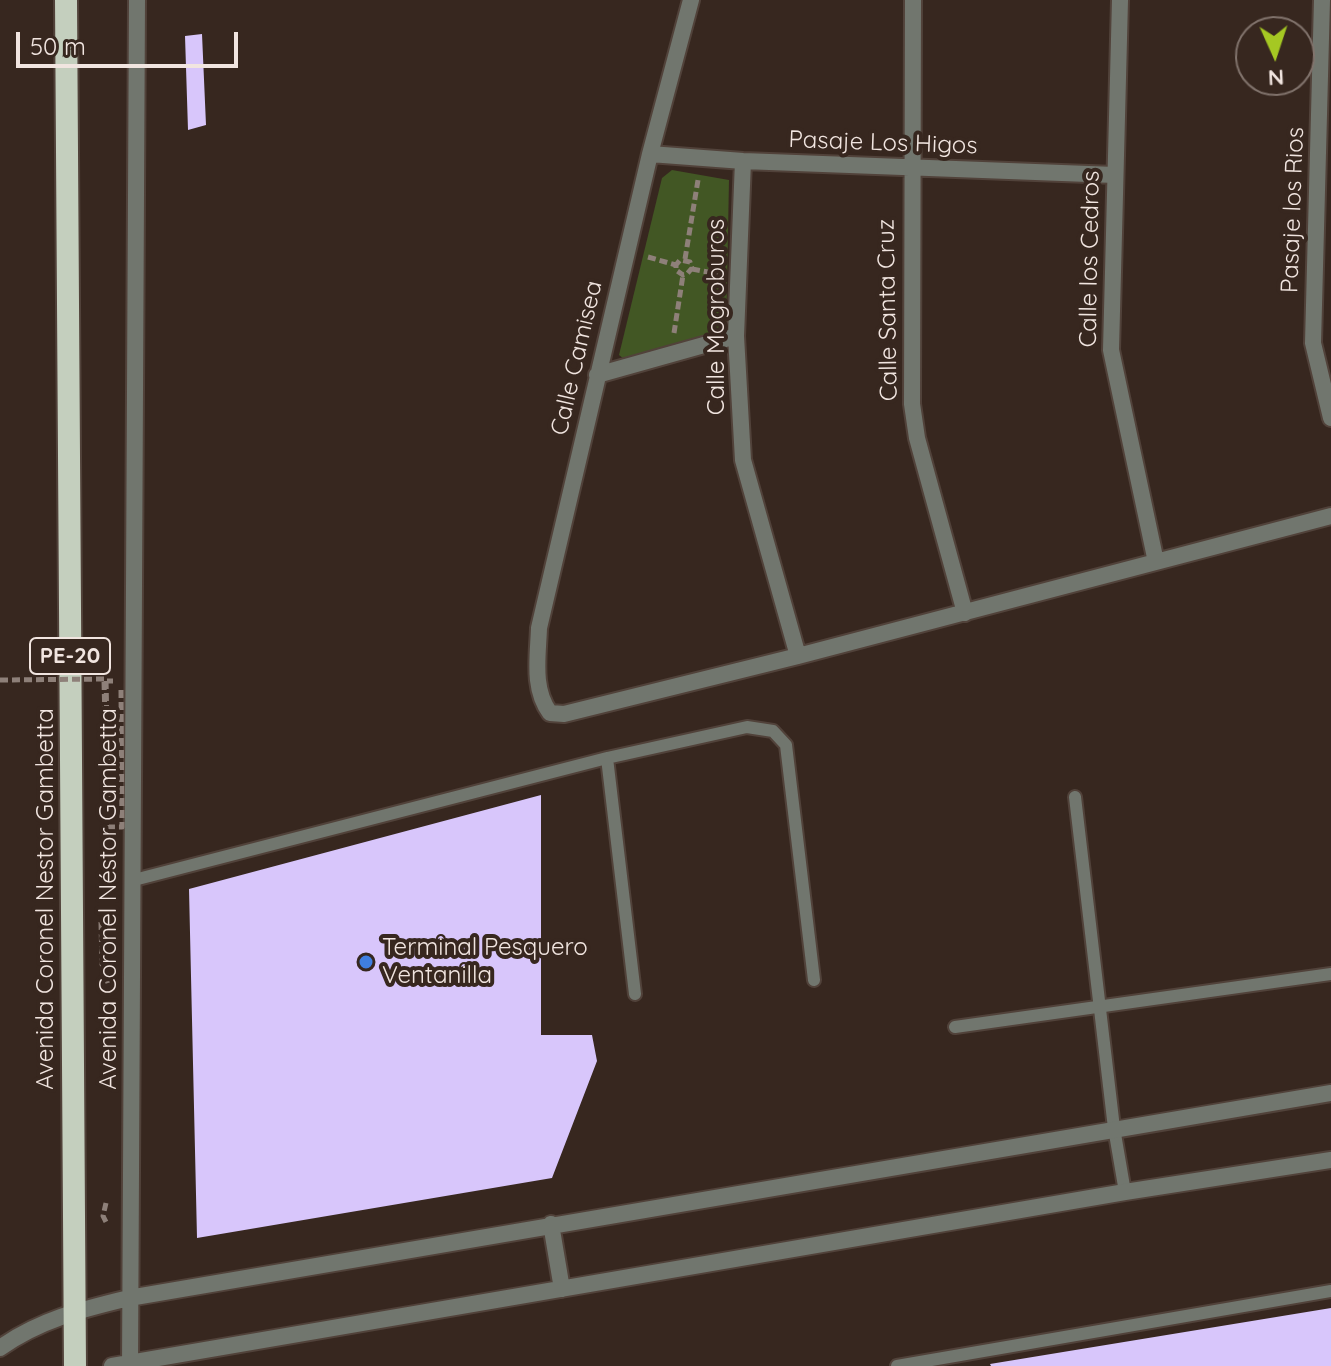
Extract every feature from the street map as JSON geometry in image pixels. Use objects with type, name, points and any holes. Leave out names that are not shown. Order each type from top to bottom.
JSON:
[{"type":"highway","name":"Avenida Coronel Nestor Gambetta","points":[[66,0],[75,1366]]},
{"type":"street","name":"Avenida Coronel Néstor Gambetta","points":[[130,1364],[137,0]]},
{"type":"street","name":"Calle Camisea","points":[[691,0],[597,375],[539,628],[536,674],[541,702],[550,713],[564,714],[798,656]]},
{"type":"street","name":"Calle Santa Cruz","points":[[913,0],[912,404],[917,438],[965,613]]},
{"type":"street","name":"Calle los Cedros","points":[[1120,0],[1111,350],[1156,562]]},
{"type":"street","name":"Pasaje los Rios","points":[[1322,0],[1313,343],[1331,418]]},
{"type":"street","name":"Pasaje Los Higos","points":[[650,154],[743,161],[1115,175]]},
{"type":"street","name":"Calle Mogroburos","points":[[743,161],[736,336],[743,460],[798,656]]},
{"type":"street","points":[[597,375],[736,336]]},
{"type":"street","points":[[798,656],[1331,516]]},
{"type":"street","points":[[0,1348],[24,1331],[74,1311],[129,1298],[1331,1093]]},
{"type":"street","points":[[112,1366],[1125,1192],[1331,1160]]},
{"type":"street","points":[[551,1224],[562,1289]]},
{"type":"lane","points":[[134,880],[607,758],[747,727],[773,731],[786,745],[814,980]]},
{"type":"lane","points":[[607,758],[635,994]]},
{"type":"lane","points":[[1075,797],[1114,1128],[1125,1192]]},
{"type":"lane","points":[[955,1027],[1331,974]]},
{"type":"lane","points":[[897,1366],[1331,1291]]},
{"type":"path","points":[[685,178],[708,181]]},
{"type":"path","points":[[685,259],[698,180]]},
{"type":"path","points":[[642,270],[649,242]]},
{"type":"path","points":[[646,256],[676,265]]},
{"type":"path","points":[[683,275],[676,270],[680,260],[690,262],[692,269]]},
{"type":"path","points":[[683,275],[692,269]]},
{"type":"path","points":[[692,269],[725,275]]},
{"type":"path","points":[[673,336],[683,275]]},
{"type":"path","points":[[0,680],[106,679],[109,827],[122,827],[121,689]]},
{"type":"path","points":[[100,831],[108,831]]},
{"type":"green space","points":[[672,170],[729,180],[726,337],[630,364],[619,355],[662,178]]},
{"type":"building","points":[[202,34],[206,125],[188,130],[185,36]]},
{"type":"building","name":"Terminal Pesquero Ventanilla","points":[[541,795],[541,1035],[592,1035],[597,1061],[552,1178],[197,1238],[189,889]]},
{"type":"building","points":[[1331,1308],[1331,1366],[990,1364]]},
{"type":"place","name":"Terminal Pesquero Ventanilla","points":[[366,962]]}]
